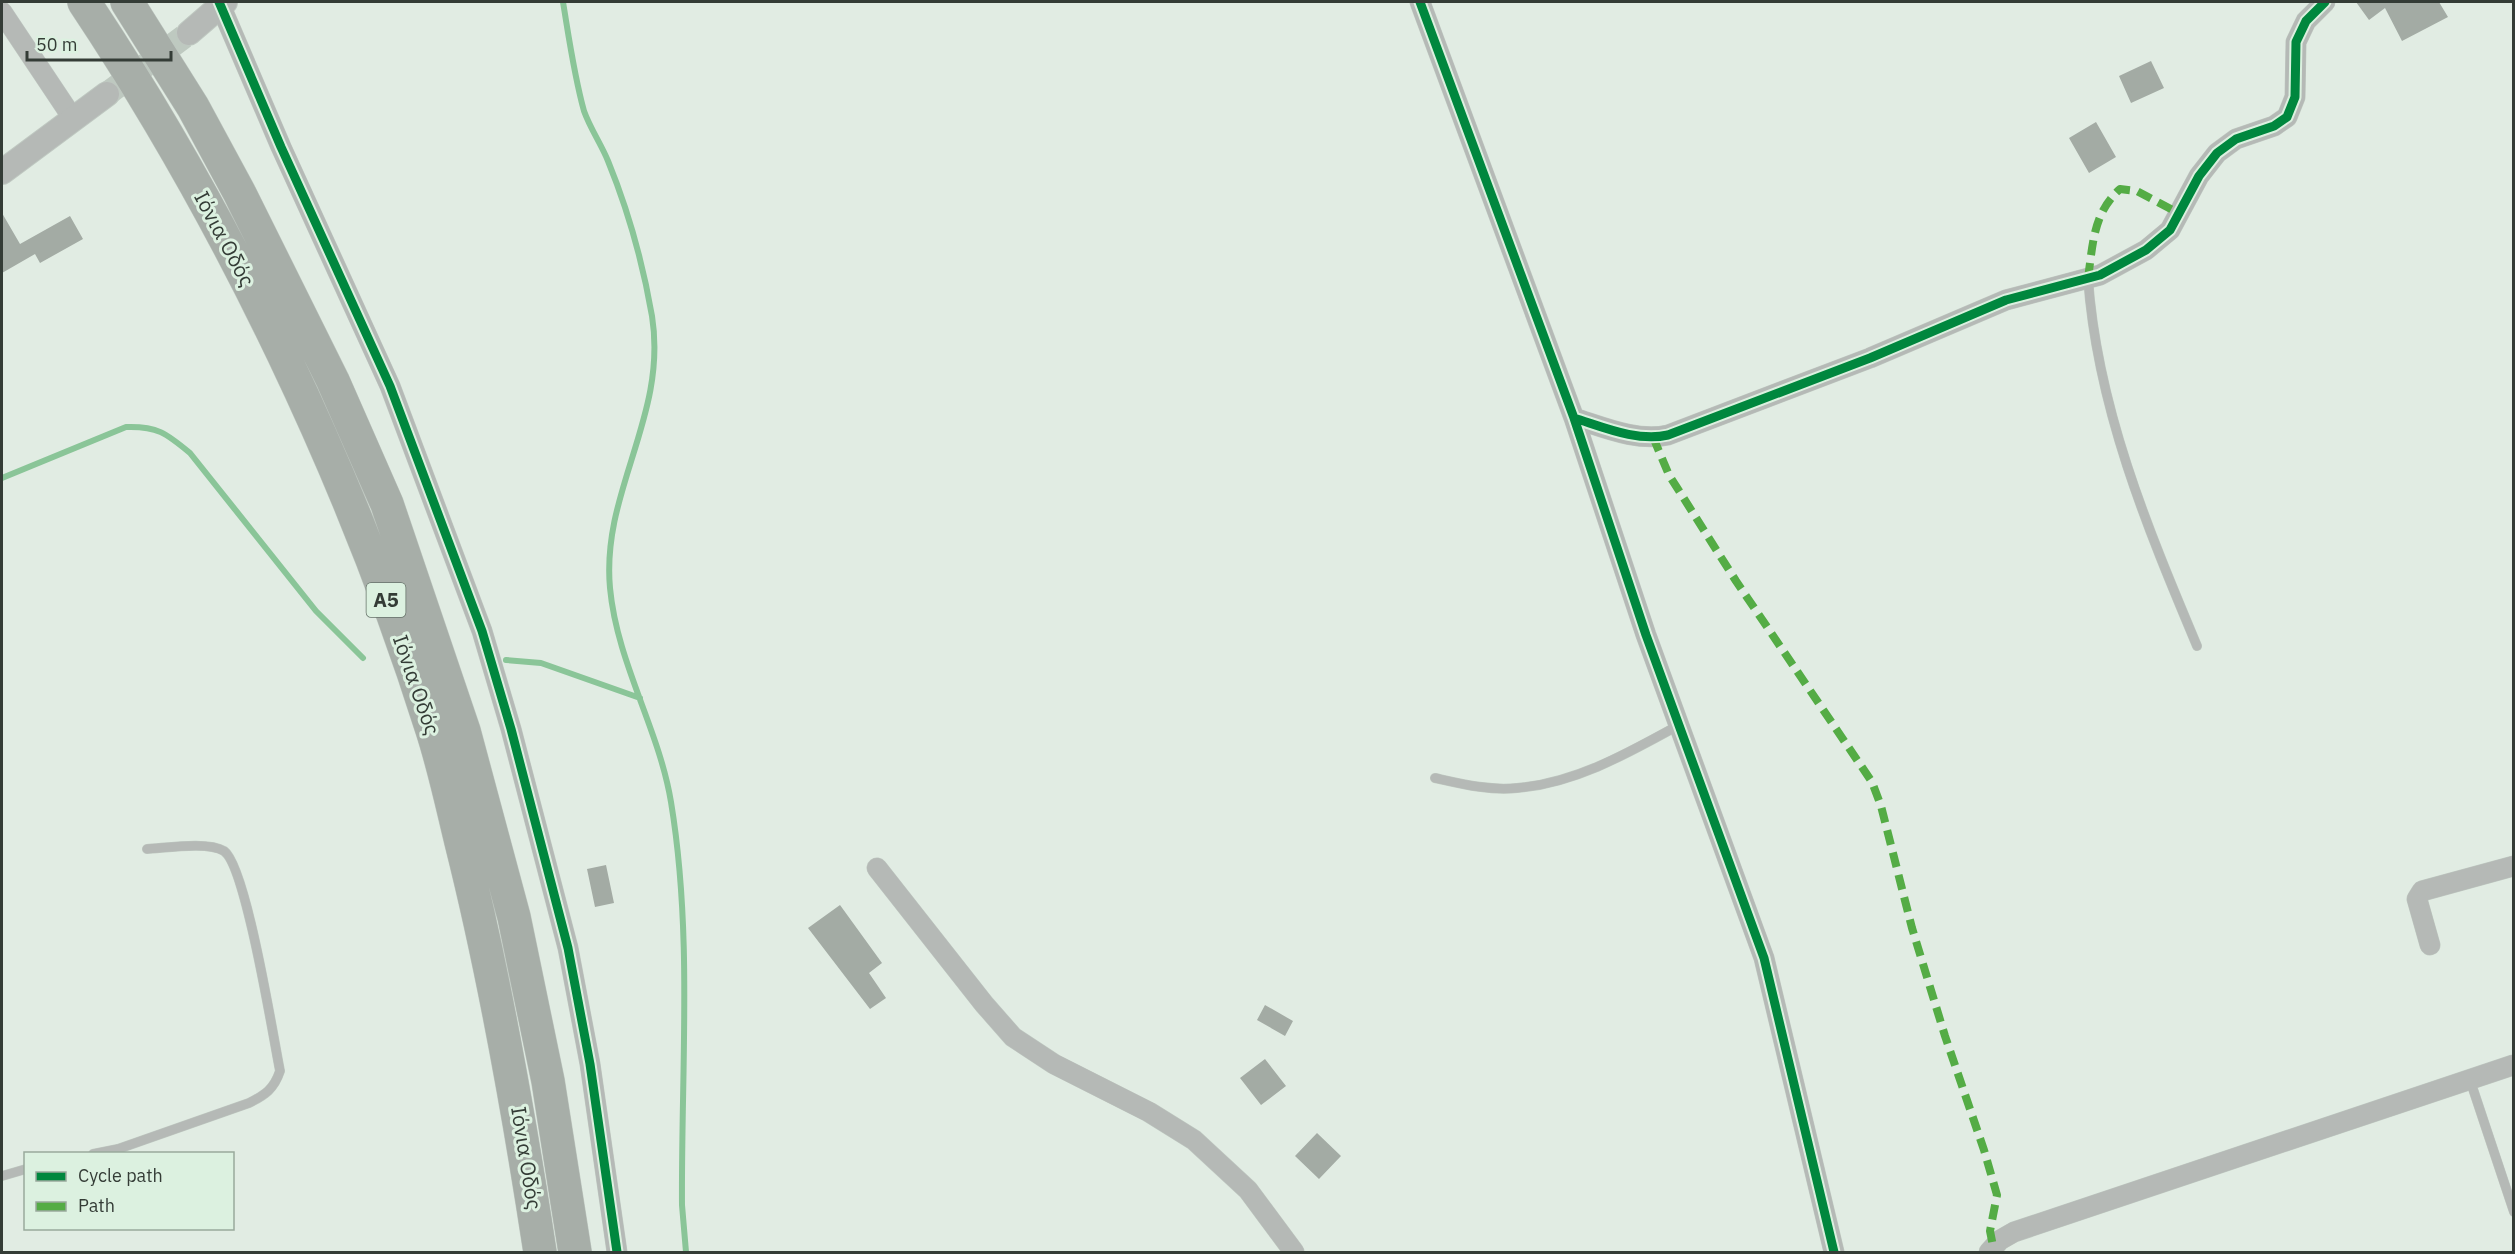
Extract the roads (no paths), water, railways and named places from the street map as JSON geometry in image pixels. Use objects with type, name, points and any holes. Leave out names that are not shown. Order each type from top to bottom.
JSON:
[{"type":"highway","name":"Ιόνια Οδός","points":[[84,2],[158,118],[253,294],[315,426],[400,636],[433,732],[480,919],[516,1093],[540,1252]]},
{"type":"highway","name":"Ιόνια Οδός","points":[[127,2],[193,107],[239,192],[333,381],[387,504],[464,730],[514,917],[549,1081],[575,1252]]},
{"type":"street","points":[[1420,2],[1574,418],[1646,635],[1764,958],[1834,1252]]},
{"type":"street","points":[[1574,418],[1626,433],[1653,437],[1668,435],[1870,358],[2006,300],[2117,268],[2165,236],[2199,176],[2222,148],[2236,139],[2274,126],[2287,117],[2295,97],[2296,42],[2306,21],[2325,2]]},
{"type":"street","points":[[189,33],[222,3],[281,147],[390,386],[482,631],[511,729],[568,948],[590,1064],[617,1252]]},
{"type":"street","points":[[2,12],[74,120]]},
{"type":"street","points":[[2,172],[106,94]]},
{"type":"street","points":[[2430,945],[2417,899],[2422,891],[2514,866]]},
{"type":"street","points":[[877,868],[984,1004],[1013,1037],[1062,1068],[1149,1112],[1194,1140],[1248,1190],[1294,1252]]},
{"type":"street","points":[[1989,1252],[2000,1240],[2014,1232],[2513,1065]]},
{"type":"lane","points":[[2088,278],[2090,312],[2118,442],[2144,520],[2197,646]]},
{"type":"lane","points":[[1436,778],[1476,787],[1516,788],[1562,780],[1614,760],[1679,725]]},
{"type":"lane","points":[[103,1152],[118,1149],[249,1103],[267,1094],[274,1086],[280,1071],[249,916],[234,863],[221,849],[210,846],[147,849]]},
{"type":"lane","points":[[2470,1080],[2514,1212]]},
{"type":"lane","points":[[2,1176],[24,1170]]},
{"type":"waterway","points":[[563,2],[584,111],[608,161],[622,199],[639,257],[652,316],[654,352],[651,387],[615,519],[610,553],[610,588],[621,643],[665,775],[678,852],[684,953],[682,1205],[686,1252]]},
{"type":"waterway","points":[[2,478],[126,427],[146,428],[161,432],[190,453],[316,611],[363,658]]},
{"type":"waterway","points":[[506,660],[541,663],[640,698]]},
{"type":"tunnel","points":[[107,94],[189,33]]}]
